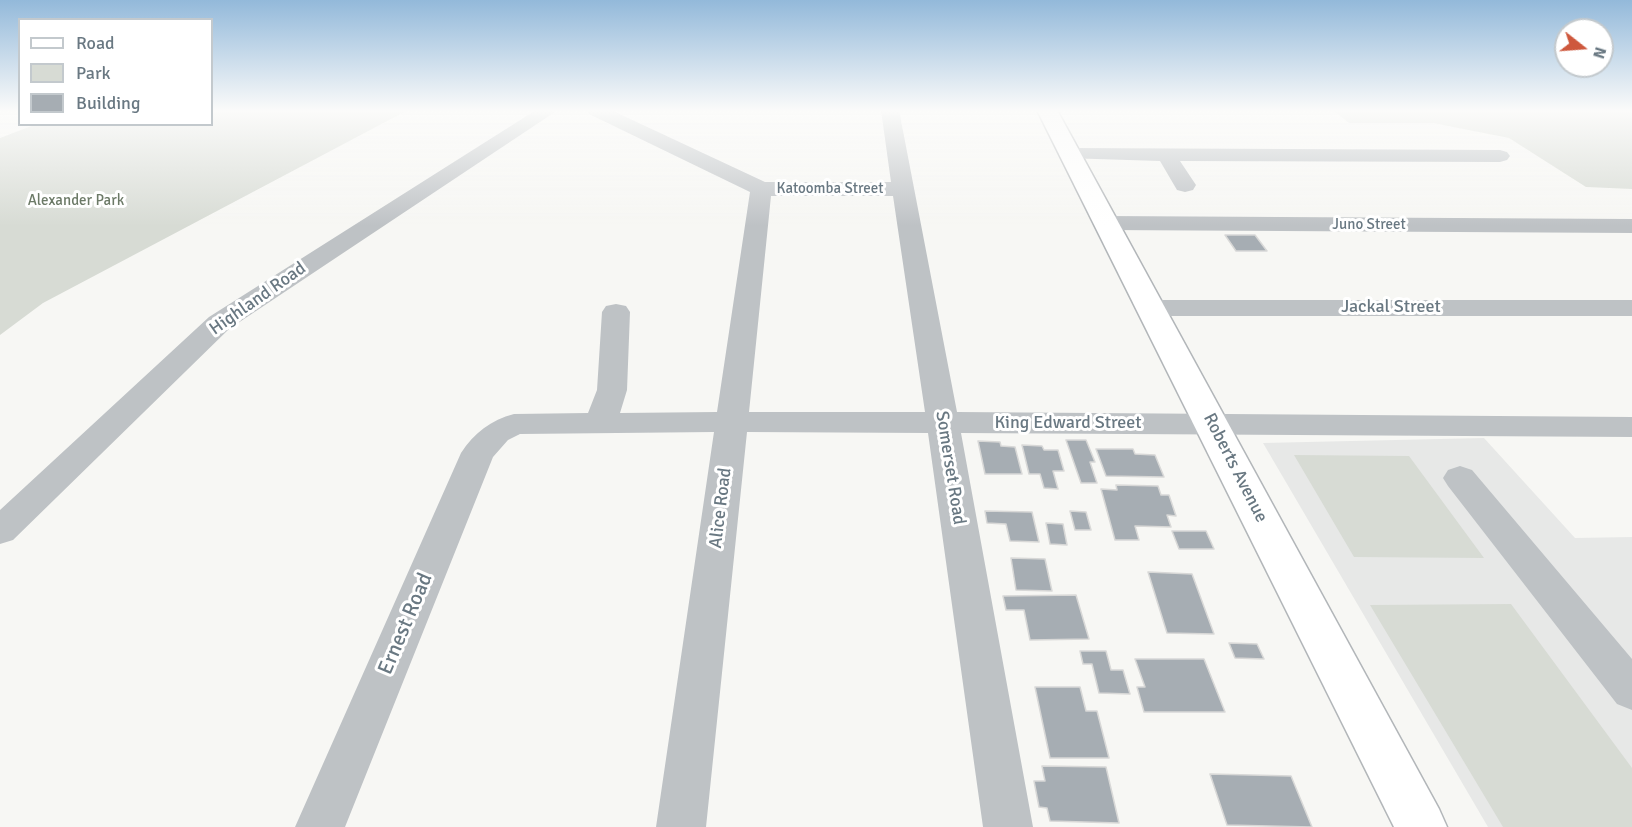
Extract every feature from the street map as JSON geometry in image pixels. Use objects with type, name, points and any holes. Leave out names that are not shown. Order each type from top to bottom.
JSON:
[{"type":"main road","name":"Roberts Avenue","points":[[1068,149],[1421,827]]},
{"type":"street","name":"Highland Road","points":[[0,531],[219,323],[488,149]]},
{"type":"street","name":"Katoomba Street","points":[[677,149],[761,189],[902,189]]},
{"type":"street","name":"Somerset Road","points":[[896,149],[1008,827]]},
{"type":"street","points":[[1071,154],[1500,156]]},
{"type":"street","points":[[1166,154],[1185,185]]},
{"type":"street","name":"Alice Road","points":[[681,827],[731,422],[750,292],[761,189]]},
{"type":"street","name":"Juno Street","points":[[1106,224],[1632,226]]},
{"type":"street","name":"Jackal Street","points":[[1150,308],[1632,308]]},
{"type":"street","points":[[601,422],[612,390],[616,312]]},
{"type":"street","name":"King Edward Street","points":[[504,428],[529,423],[601,422],[1212,423],[1632,427]]},
{"type":"street","name":"Ernest Road","points":[[320,827],[478,453],[504,428]]},
{"type":"street","points":[[1460,478],[1632,691]]},
{"type":"shaded area","points":[[1484,438],[1575,538],[1632,537],[1632,827],[1488,827],[1263,443]]},
{"type":"green space","name":"Alexander Park","points":[[0,149],[335,149],[43,303],[0,335]]},
{"type":"green space","points":[[1526,149],[1632,149],[1632,189],[1586,187]]},
{"type":"green space","points":[[1294,455],[1409,456],[1484,558],[1354,557]]},
{"type":"green space","points":[[1511,604],[1632,768],[1632,827],[1503,827],[1370,605]]},
{"type":"building","points":[[1225,235],[1255,235],[1267,251],[1236,251]]},
{"type":"building","points":[[1066,440],[1086,440],[1095,462],[1090,462],[1097,483],[1081,483]]},
{"type":"building","points":[[978,441],[1000,442],[1001,446],[1015,447],[1022,474],[985,474]]},
{"type":"building","points":[[1022,445],[1042,446],[1044,450],[1058,450],[1064,471],[1053,471],[1058,489],[1044,488],[1040,474],[1029,474]]},
{"type":"building","points":[[1096,449],[1133,449],[1135,454],[1155,455],[1164,477],[1106,476]]},
{"type":"building","points":[[1116,485],[1158,486],[1161,495],[1169,495],[1176,516],[1167,515],[1171,527],[1135,526],[1139,540],[1115,540],[1101,489],[1117,490]]},
{"type":"building","points":[[985,511],[1032,512],[1039,542],[1010,541],[1006,524],[987,523]]},
{"type":"building","points":[[1070,511],[1086,512],[1091,530],[1075,530]]},
{"type":"building","points":[[1046,523],[1063,524],[1067,545],[1050,544]]},
{"type":"building","points":[[1172,531],[1206,531],[1214,549],[1179,549]]},
{"type":"building","points":[[1011,558],[1045,559],[1052,591],[1016,590]]},
{"type":"building","points":[[1148,572],[1192,574],[1214,634],[1167,633]]},
{"type":"building","points":[[1076,595],[1089,639],[1030,640],[1024,610],[1006,610],[1003,596]]},
{"type":"building","points":[[1229,643],[1257,644],[1264,659],[1235,658]]},
{"type":"building","points":[[1080,651],[1106,651],[1111,670],[1123,670],[1130,694],[1099,693],[1092,664],[1083,664]]},
{"type":"building","points":[[1135,659],[1204,659],[1225,712],[1144,712],[1137,687],[1145,687]]},
{"type":"building","points":[[1035,687],[1080,687],[1086,711],[1097,711],[1109,758],[1050,758]]},
{"type":"building","points":[[1042,766],[1106,767],[1119,823],[1050,821],[1047,808],[1039,807],[1034,781],[1045,781]]},
{"type":"building","points":[[1210,774],[1291,776],[1312,827],[1227,825]]}]
